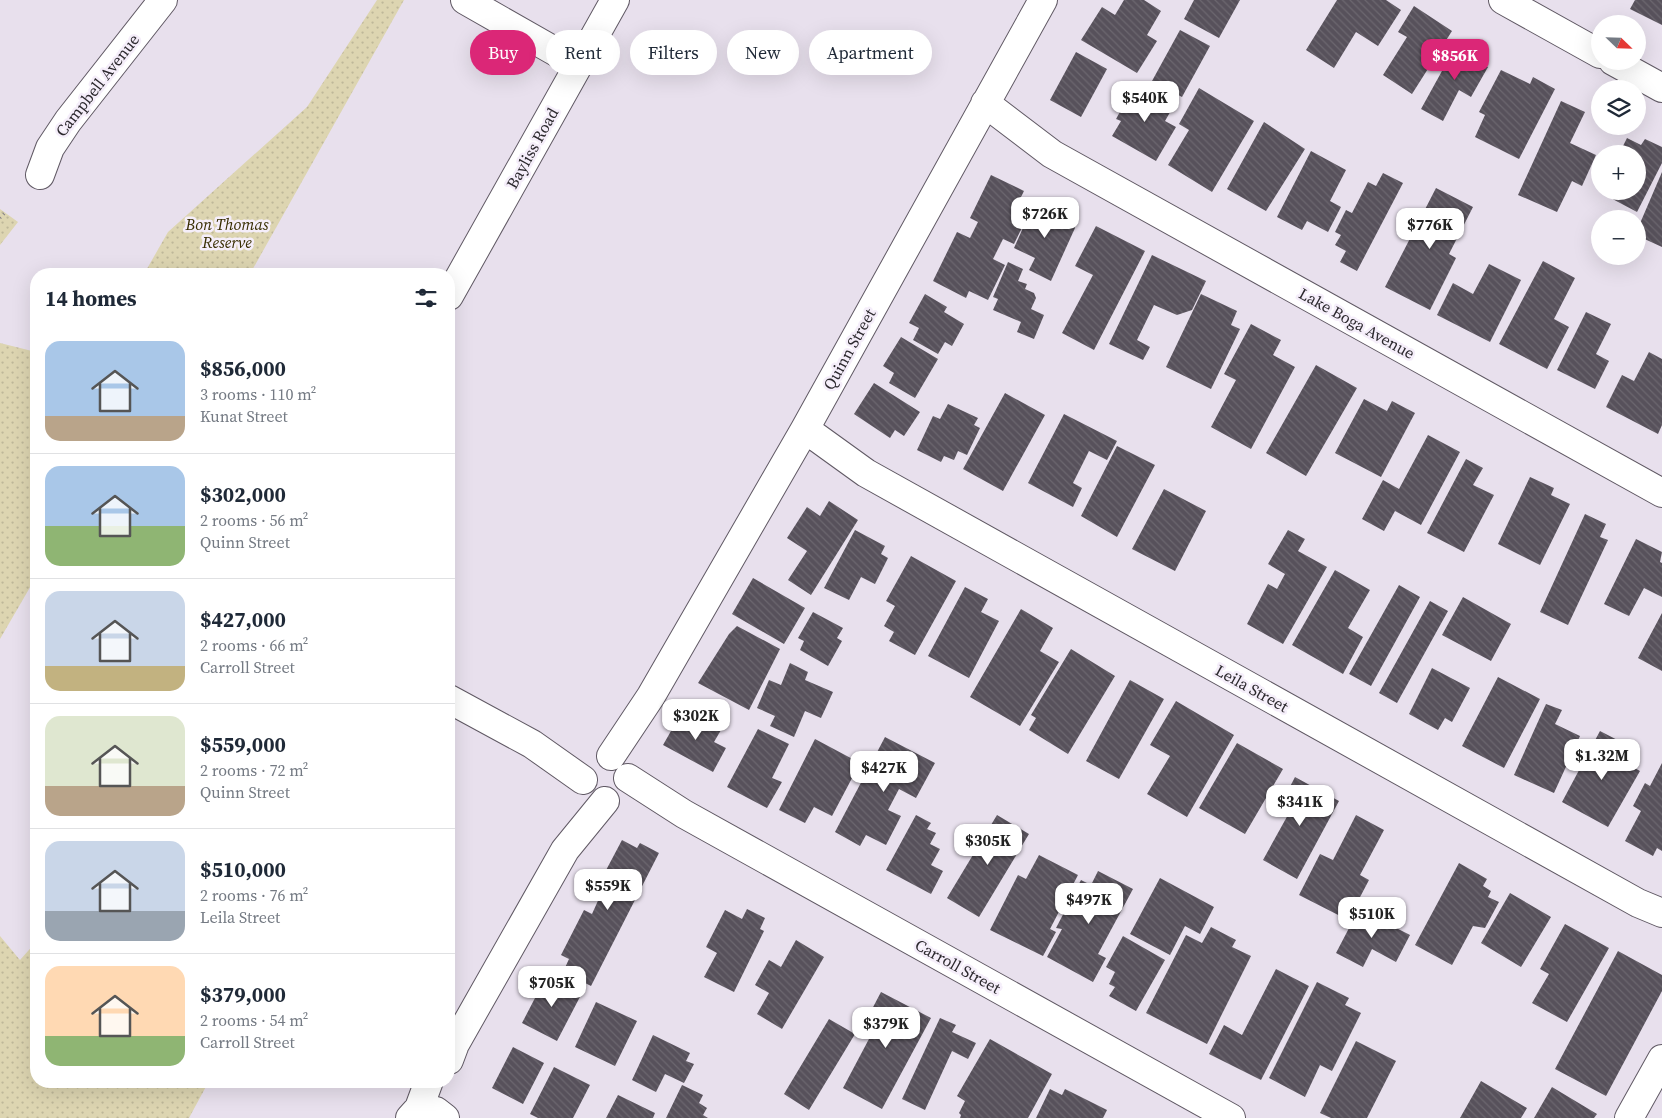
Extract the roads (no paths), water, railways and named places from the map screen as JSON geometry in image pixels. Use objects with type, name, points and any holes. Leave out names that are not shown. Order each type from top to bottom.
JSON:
[{"type":"street","name":"Campbell Avenue","points":[[40,176],[50,148],[68,121],[163,0]]},
{"type":"street","points":[[465,0],[546,46]]},
{"type":"street","name":"Bayliss Road","points":[[598,30],[615,0]]},
{"type":"street","name":"Quinn Street","points":[[455,1045],[651,696],[800,437],[1043,0]]},
{"type":"street","points":[[1503,0],[1591,49]]},
{"type":"street","points":[[1629,70],[1662,88]]},
{"type":"street","name":"Bayliss Road","points":[[455,285],[573,75]]},
{"type":"street","name":"Lake Boga Avenue","points":[[979,113],[1662,493]]},
{"type":"street","name":"Leila Street","points":[[800,437],[1650,908],[1662,922]]},
{"type":"street","name":"Carroll Street","points":[[455,702],[532,744],[684,814],[1231,1118]]},
{"type":"street","points":[[1629,1118],[1662,1059]]},
{"type":"street","points":[[428,1115],[429,1088]]},
{"type":"street","points":[[428,1115],[441,1100],[442,1088]]},
{"type":"park label","name":"Bon Thomas Reserve","points":[[227,233]]}]
